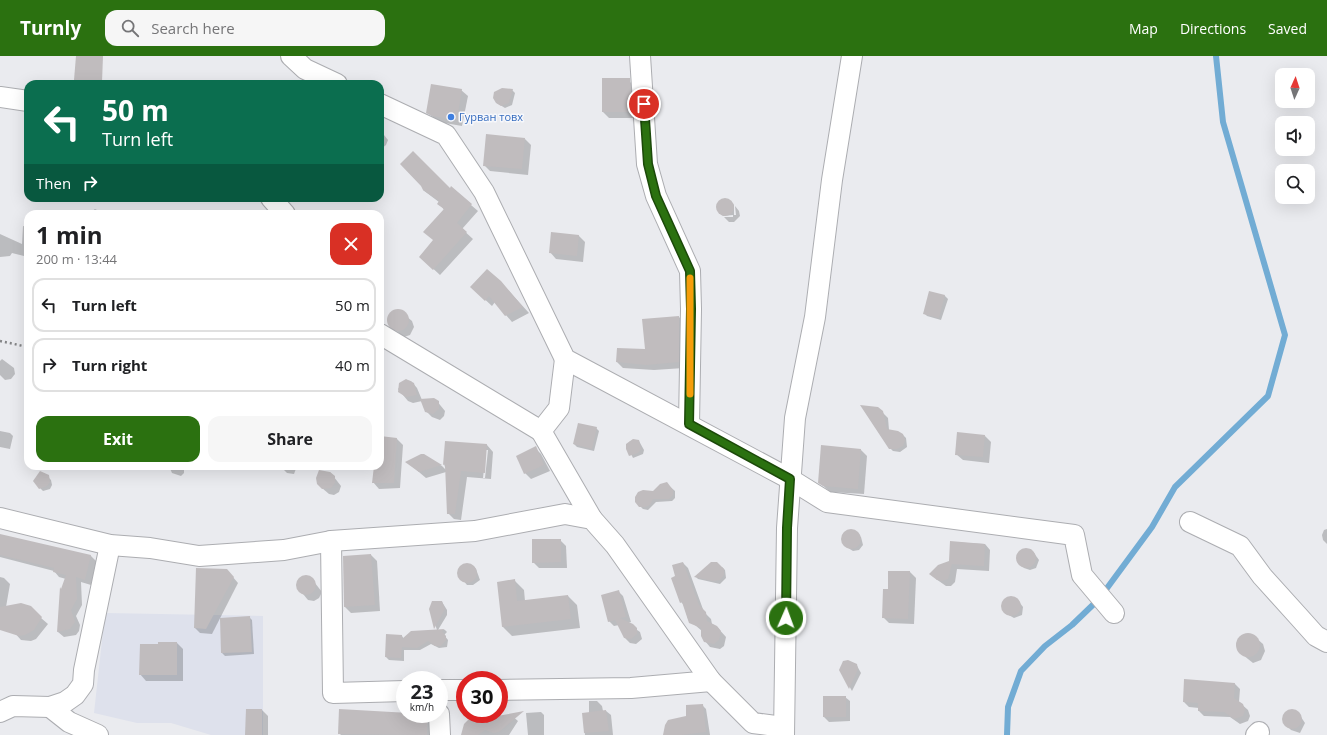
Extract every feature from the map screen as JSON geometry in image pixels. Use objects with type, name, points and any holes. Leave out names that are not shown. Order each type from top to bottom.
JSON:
[{"type":"street","points":[[640,56],[648,164],[656,196],[690,271],[691,309],[689,424]]},
{"type":"street","points":[[384,336],[541,431],[592,519],[615,545],[710,681],[753,723],[784,731],[787,528],[795,418],[815,317],[832,180],[852,56]]},
{"type":"street","points":[[301,60],[331,80]]},
{"type":"street","points":[[0,96],[24,100]]},
{"type":"street","points":[[384,106],[446,135],[484,192],[565,359],[559,408],[541,431]]},
{"type":"street","points":[[274,202],[282,210]]},
{"type":"street","points":[[565,359],[790,479],[827,502],[1074,535],[1082,574],[1111,610]]},
{"type":"street","points":[[0,518],[110,545],[150,548],[199,556],[284,550],[331,541],[475,531],[565,514],[592,519]]},
{"type":"street","points":[[1190,522],[1240,546],[1262,576],[1298,617],[1316,636],[1327,642]]},
{"type":"street","points":[[331,541],[333,692],[396,691]]},
{"type":"street","points":[[0,712],[14,706],[50,706],[65,702],[76,695],[83,684],[84,670],[110,545]]},
{"type":"street","points":[[508,690],[631,688],[710,681]]},
{"type":"street","points":[[50,706],[70,722],[98,735]]},
{"type":"street","points":[[439,723],[440,735]]},
{"type":"path","points":[[0,341],[24,346]]},
{"type":"shaded area","points":[[105,613],[263,616],[263,735],[211,735],[171,723],[137,723],[94,713]]},
{"type":"building","points":[[76,56],[103,56],[102,80],[74,80]]},
{"type":"building","points":[[602,78],[630,78],[632,112],[602,112]]},
{"type":"building","points":[[431,84],[462,89],[457,120],[432,116],[426,113]]},
{"type":"building","points":[[502,88],[513,89],[509,103],[501,106],[496,103],[493,98],[494,92]]},
{"type":"building","points":[[486,134],[525,138],[522,169],[483,166]]},
{"type":"building","points":[[413,151],[450,188],[451,186],[472,204],[457,223],[467,232],[433,270],[419,257],[433,240],[423,232],[444,209],[437,204],[439,201],[423,190],[400,164]]},
{"type":"building","points":[[725,198],[731,201],[734,207],[731,213],[725,216],[719,213],[716,207],[719,201]]},
{"type":"building","points":[[551,232],[579,235],[577,256],[549,253]]},
{"type":"building","points":[[487,269],[501,281],[523,307],[505,316],[489,296],[485,301],[470,287]]},
{"type":"building","points":[[929,291],[945,295],[939,318],[923,314]]},
{"type":"building","points":[[398,309],[402,310],[408,316],[408,324],[402,330],[398,331],[394,330],[388,324],[387,320],[388,316],[394,310]]},
{"type":"building","points":[[679,316],[679,362],[646,365],[616,362],[617,348],[645,349],[642,319]]},
{"type":"building","points":[[406,379],[414,383],[417,395],[406,397],[398,392],[399,383]]},
{"type":"building","points":[[434,398],[439,401],[439,409],[433,414],[425,412],[420,399]]},
{"type":"building","points":[[860,405],[878,407],[883,411],[887,429],[898,431],[903,434],[905,440],[903,446],[897,449],[889,449]]},
{"type":"building","points":[[578,423],[597,427],[592,449],[573,444]]},
{"type":"building","points":[[957,432],[985,435],[983,457],[955,455]]},
{"type":"building","points":[[384,436],[397,438],[394,483],[372,483],[374,470],[384,470]]},
{"type":"building","points":[[633,439],[639,440],[641,449],[638,453],[629,456],[626,449],[626,444]]},
{"type":"building","points":[[445,441],[487,444],[485,473],[461,471],[455,514],[447,514],[445,464],[443,465]]},
{"type":"building","points":[[821,445],[861,449],[858,489],[823,486],[818,483]]},
{"type":"building","points":[[536,446],[544,465],[524,474],[516,456]]},
{"type":"building","points":[[424,454],[442,465],[419,472],[405,462]]},
{"type":"building","points":[[319,470],[330,472],[335,476],[335,483],[331,488],[322,489],[317,484],[316,478]]},
{"type":"building","points":[[40,471],[49,475],[50,482],[47,486],[39,489],[33,481]]},
{"type":"building","points":[[667,482],[673,490],[673,495],[669,499],[653,499],[650,505],[645,507],[639,507],[635,502],[635,497],[638,492],[643,490],[653,491],[660,484]]},
{"type":"building","points":[[851,529],[858,532],[861,539],[858,546],[851,549],[844,546],[841,539],[844,532]]},
{"type":"building","points":[[0,534],[91,555],[85,580],[76,577],[77,599],[71,610],[75,622],[70,629],[57,632],[60,587],[61,589],[66,575],[53,572],[54,568],[0,555]]},
{"type":"building","points":[[532,539],[561,539],[561,562],[532,563]]},
{"type":"building","points":[[950,541],[985,544],[984,566],[952,564],[948,579],[942,581],[937,580],[929,574],[938,565],[949,561]]},
{"type":"building","points":[[1026,548],[1033,551],[1036,558],[1033,565],[1026,568],[1019,565],[1016,558],[1019,551]]},
{"type":"building","points":[[371,554],[375,605],[344,607],[343,556]]},
{"type":"building","points":[[683,562],[699,605],[706,612],[707,621],[717,626],[721,631],[719,640],[714,644],[704,642],[701,636],[701,628],[689,623],[682,602],[680,603],[671,578],[675,576],[672,565]]},
{"type":"building","points":[[711,562],[717,562],[724,569],[724,575],[720,580],[713,581],[694,577]]},
{"type":"building","points":[[467,563],[474,566],[477,573],[474,580],[467,583],[460,580],[457,573],[460,566]]},
{"type":"building","points":[[196,568],[227,569],[234,577],[206,629],[194,628]]},
{"type":"building","points":[[888,571],[910,571],[908,619],[882,618],[883,589],[888,589]]},
{"type":"building","points":[[306,575],[313,578],[316,585],[313,592],[306,595],[299,592],[296,585],[299,578]]},
{"type":"building","points":[[515,579],[517,601],[568,595],[571,619],[502,627],[497,582]]},
{"type":"building","points":[[619,590],[626,617],[620,618],[633,624],[637,628],[637,634],[631,639],[624,638],[615,620],[608,622],[601,595]]},
{"type":"building","points":[[1011,596],[1018,599],[1021,606],[1018,613],[1011,616],[1004,613],[1001,606],[1004,599]]},
{"type":"building","points":[[432,601],[442,601],[445,609],[434,629],[429,609]]},
{"type":"building","points":[[21,603],[31,606],[42,617],[34,630],[25,635],[19,636],[0,630],[0,607]]},
{"type":"building","points":[[250,616],[252,652],[221,653],[220,618]]},
{"type":"building","points":[[445,629],[442,631],[446,636],[446,640],[441,646],[435,646],[428,641],[417,648],[402,647],[401,658],[385,657],[386,634],[402,635],[402,639],[411,631]]},
{"type":"building","points":[[1248,633],[1253,634],[1259,640],[1259,650],[1253,656],[1248,657],[1243,656],[1237,650],[1236,645],[1237,640],[1243,634]]},
{"type":"building","points":[[158,642],[177,642],[177,675],[139,675],[140,644],[158,644]]},
{"type":"building","points":[[848,660],[857,664],[858,669],[849,689],[839,670],[843,661]]},
{"type":"building","points":[[1184,679],[1235,683],[1234,698],[1243,704],[1245,710],[1243,716],[1234,719],[1224,712],[1198,711],[1198,703],[1183,702]]},
{"type":"building","points":[[823,696],[846,696],[846,717],[823,717]]},
{"type":"building","points":[[703,704],[706,732],[682,735],[663,735],[665,725],[668,720],[686,716],[686,705]]},
{"type":"building","points":[[246,709],[262,709],[262,735],[245,735]]},
{"type":"building","points":[[339,709],[396,712],[396,723],[427,723],[427,735],[338,734]]},
{"type":"building","points":[[1292,709],[1299,712],[1302,719],[1299,726],[1292,729],[1285,726],[1282,719],[1285,712]]},
{"type":"building","points":[[606,710],[609,731],[584,733],[582,713]]},
{"type":"building","points":[[524,711],[499,732],[494,733],[485,730],[478,735],[461,735],[465,723],[508,723],[508,714]]},
{"type":"waterway","points":[[1007,735],[1008,707],[1021,671],[1045,646],[1072,625],[1099,599],[1152,527],[1175,487],[1268,396],[1285,335],[1223,122],[1216,56]]},
{"type":"slow traffic","points":[[690,278],[690,394]]},
{"type":"place","name":"Гурван товх","points":[[451,117]]},
{"type":"route","points":[[644,104],[648,164],[656,196],[690,271],[691,309],[689,424],[790,479],[787,528],[786,618]]}]
